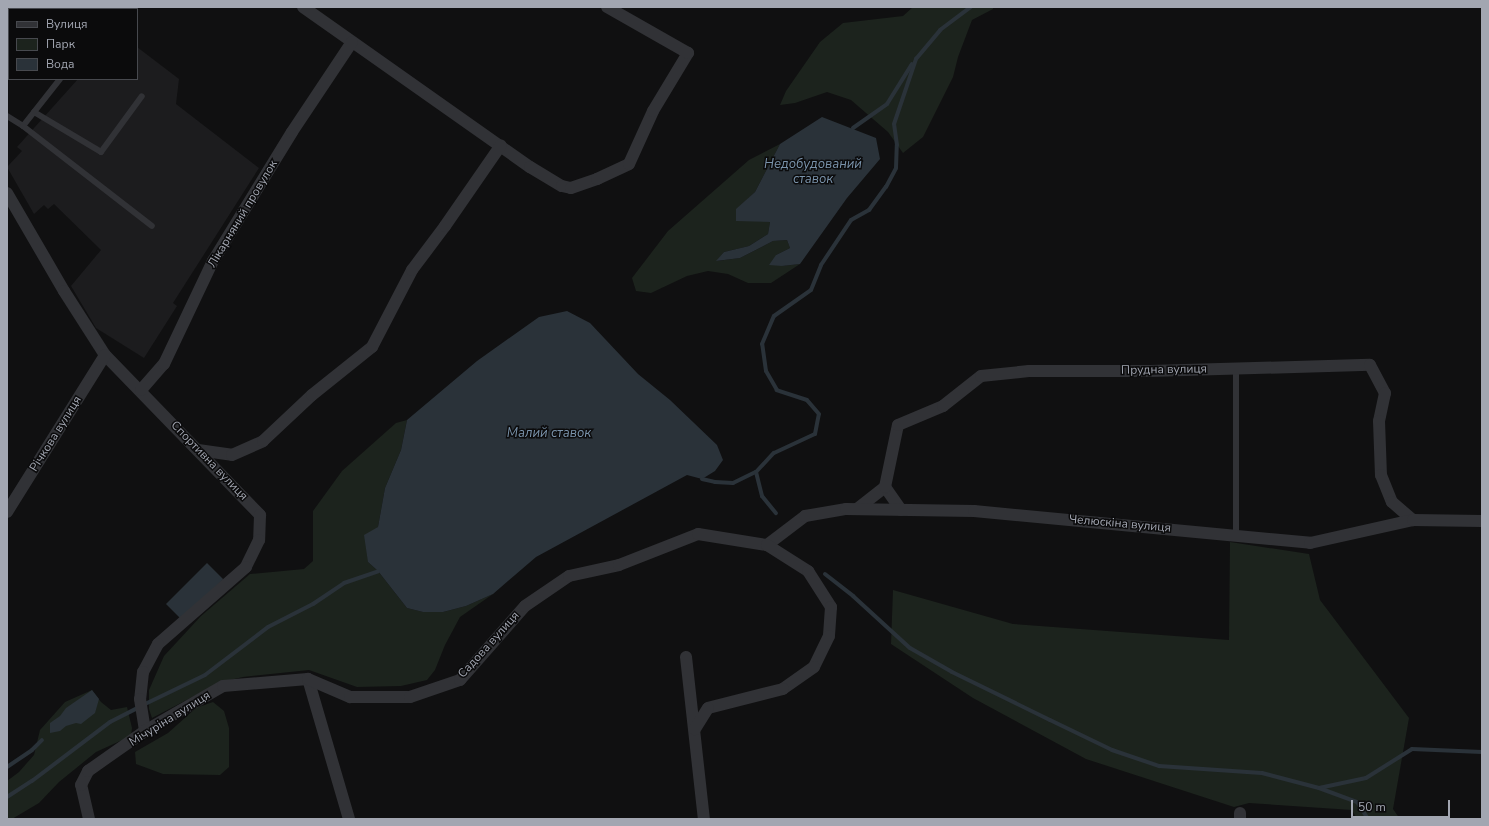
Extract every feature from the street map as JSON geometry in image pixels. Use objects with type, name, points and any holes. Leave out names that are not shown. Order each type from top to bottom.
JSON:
[{"type":"street","points":[[303,7],[501,145],[530,167],[562,186],[571,188],[597,179],[629,164],[653,111],[688,53],[607,7]]},
{"type":"street","name":"Лікарняний провулок","points":[[141,390],[164,364],[213,262],[292,132],[352,42]]},
{"type":"street","points":[[198,450],[232,455],[263,441],[312,395],[372,347],[412,270],[445,226],[501,145]]},
{"type":"street","name":"Спортивна вулиця","points":[[7,193],[64,291],[105,355],[141,390],[260,515],[259,540],[246,567],[158,644],[144,672],[140,699],[145,731]]},
{"type":"street","name":"Річкова вулиця","points":[[7,512],[105,355]]},
{"type":"street","name":"Прудна вулиця","points":[[885,487],[898,425],[943,406],[981,376],[1029,371],[1150,371],[1370,365],[1385,392],[1379,421],[1380,475],[1392,502],[1414,520]]},
{"type":"street","points":[[857,510],[885,487],[901,510]]},
{"type":"street","name":"Челюскіна вулиця","points":[[767,545],[805,516],[857,510],[974,511],[1310,543],[1414,520],[1482,521]]},
{"type":"street","name":"Садова вулиця","points":[[308,678],[350,696],[410,697],[460,680],[525,606],[569,576],[619,565],[698,534],[767,545]]},
{"type":"street","points":[[695,729],[708,708],[783,689],[814,667],[829,636],[831,607],[808,571],[767,545]]},
{"type":"street","points":[[686,657],[704,819]]},
{"type":"street","points":[[308,678],[349,819]]},
{"type":"street","name":"Мічуріна вулиця","points":[[89,819],[81,785],[88,771],[145,731],[223,686],[308,678]]},
{"type":"lane","points":[[23,126],[59,80]]},
{"type":"lane","points":[[34,112],[101,152],[142,96]]},
{"type":"lane","points":[[7,116],[23,126],[152,226]]},
{"type":"lane","points":[[1236,369],[1236,536]]},
{"type":"shaded area","points":[[138,48],[179,79],[176,104],[259,168],[173,303],[177,306],[144,358],[96,328],[71,286],[101,250],[54,204],[48,209],[44,205],[34,214],[7,167],[22,151],[17,147],[77,80],[138,80]]},
{"type":"green space","points":[[913,7],[993,7],[993,9],[972,20],[958,57],[953,77],[923,137],[903,153],[888,132],[851,100],[827,92],[795,103],[780,105],[786,91],[820,42],[843,23],[903,16]]},
{"type":"green space","points":[[780,144],[755,192],[736,210],[757,220],[770,222],[768,234],[749,246],[724,252],[717,261],[740,258],[773,241],[787,240],[790,248],[776,255],[782,266],[800,264],[771,283],[748,283],[728,274],[708,271],[687,276],[651,293],[636,291],[632,278],[668,231],[749,160]]},
{"type":"green space","points":[[407,420],[401,450],[385,488],[378,527],[368,562],[378,571],[407,608],[423,612],[443,612],[466,606],[493,594],[460,617],[445,645],[435,670],[427,680],[401,686],[357,687],[309,670],[243,677],[221,682],[152,718],[149,709],[149,690],[164,656],[201,616],[250,574],[304,569],[313,561],[313,511],[342,471],[396,423]]},
{"type":"green space","points":[[1230,542],[1309,554],[1320,600],[1409,718],[1393,809],[1400,819],[1357,819],[1352,810],[1249,803],[1234,807],[1086,759],[973,698],[891,644],[893,590],[1013,624],[1229,640]]},
{"type":"green space","points":[[92,690],[101,702],[111,710],[127,707],[132,728],[131,736],[96,752],[59,782],[39,803],[12,819],[7,819],[7,781],[19,772],[34,755],[40,730],[65,702]]},
{"type":"green space","points":[[213,702],[224,711],[229,728],[229,767],[220,775],[163,774],[136,764],[135,752],[168,733],[196,708]]},
{"type":"water","name":"Недобудований ставок","points":[[822,117],[876,138],[880,159],[847,198],[800,264],[782,266],[769,265],[776,255],[790,248],[787,240],[773,241],[740,258],[716,261],[724,252],[749,246],[768,234],[770,222],[736,221],[736,209],[755,192],[780,144]]},
{"type":"water","name":"Малий ставок","points":[[567,311],[590,323],[638,374],[670,400],[717,445],[723,460],[715,471],[702,479],[687,475],[536,557],[493,594],[466,606],[443,612],[423,612],[407,608],[378,571],[368,562],[364,535],[378,527],[385,488],[401,450],[407,420],[477,361],[539,317]]},
{"type":"water","points":[[207,563],[223,579],[182,620],[166,604]]},
{"type":"water","points":[[92,690],[99,699],[95,713],[81,724],[76,723],[66,726],[60,731],[50,733],[50,723],[60,716],[66,708]]},
{"type":"waterway","points":[[702,479],[715,482],[733,483],[756,472],[774,453],[815,434],[819,414],[807,400],[777,390],[766,371],[762,344],[774,316],[811,290],[821,265],[851,220],[869,210],[886,187],[896,168],[897,145],[894,124],[916,59],[940,30],[971,7]]},
{"type":"waterway","points":[[853,128],[887,104],[912,64]]},
{"type":"waterway","points":[[756,472],[762,496],[776,513]]},
{"type":"waterway","points":[[143,705],[205,675],[268,627],[313,604],[344,583],[378,571]]},
{"type":"waterway","points":[[825,574],[853,596],[910,648],[952,672],[1112,750],[1159,766],[1262,773],[1319,788],[1366,778],[1412,749],[1482,752]]},
{"type":"waterway","points":[[7,797],[32,781],[110,722],[137,708]]},
{"type":"waterway","points":[[7,767],[32,750],[42,740]]},
{"type":"waterway","points":[[1319,788],[1357,802],[1368,819]]}]
